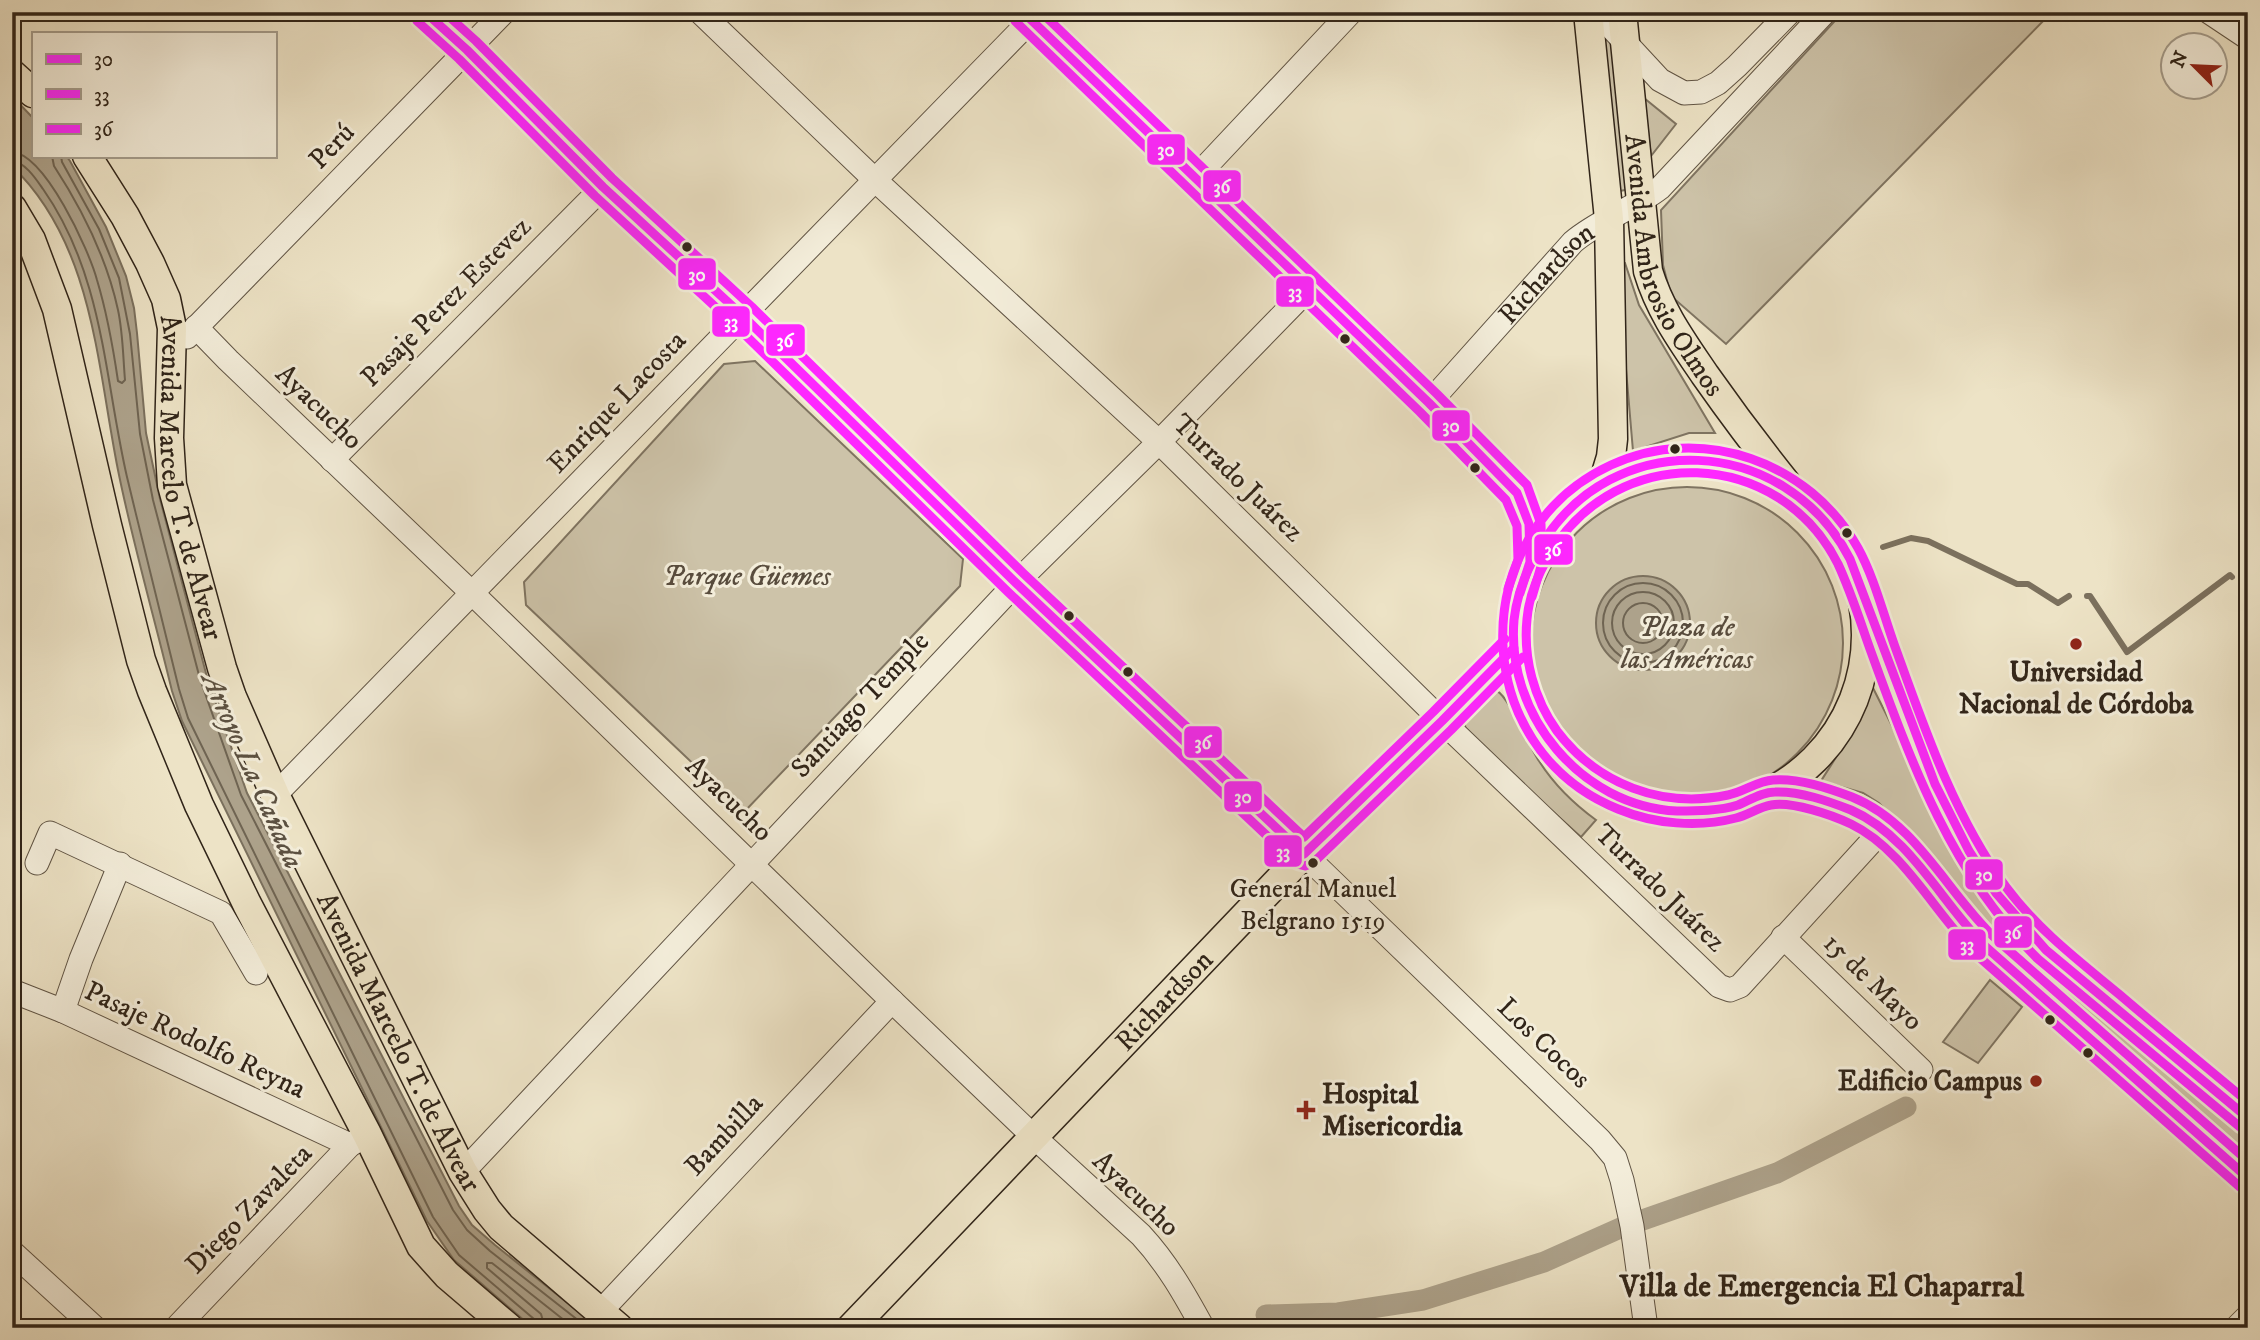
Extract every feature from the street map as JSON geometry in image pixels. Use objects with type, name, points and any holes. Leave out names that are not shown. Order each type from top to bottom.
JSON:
[{"type":"main road","name":"Avenida Ambrosio Olmos","points":[[1588,12],[1609,219],[1613,439],[1604,480]]},
{"type":"main road","points":[[1027,16],[1429,403],[1517,493],[1529,524],[1530,562]]},
{"type":"main road","name":"Avenida Ambrosio Olmos","points":[[1623,26],[1648,271],[1663,310],[1677,334],[1744,430],[1792,491]]},
{"type":"main road","points":[[12,74],[32,92]]},
{"type":"main road","name":"Avenida Marcelo T. de Alvear","points":[[88,158],[125,216],[166,299],[172,328],[173,352],[170,465],[177,510],[222,668],[246,731],[275,795],[463,1172],[501,1227],[610,1319]]},
{"type":"main road","points":[[12,208],[31,240],[57,309],[141,660],[223,857],[359,1140],[421,1247],[447,1275],[509,1328]]},
{"type":"main road","points":[[1861,593],[1866,639],[1859,685],[1840,728],[1810,765],[1772,792],[1734,807],[1694,812],[1654,809],[1615,796],[1581,775],[1552,746],[1530,712],[1519,681],[1514,648],[1516,604],[1530,562],[1550,530],[1571,505],[1604,480],[1652,463],[1689,458],[1725,462],[1760,473],[1792,491],[1816,511],[1847,554],[1936,786],[1956,830],[1990,883],[2027,932],[2046,950],[2248,1118]]},
{"type":"main road","name":"Richardson","points":[[851,1328],[1304,854],[1514,648]]},
{"type":"main road","points":[[1772,792],[1821,800],[1852,810],[1883,829],[1977,938],[2248,1178]]},
{"type":"street","name":"Los Cocos","points":[[425,12],[467,50],[603,187],[743,316],[1016,583],[1304,854],[1600,1140],[1615,1158],[1632,1226],[1646,1328]]},
{"type":"street","name":"Perú","points":[[173,352],[504,12]]},
{"type":"street","name":"Turrado Juárez","points":[[700,12],[875,180],[1159,442],[1442,721],[1720,986],[1730,990],[1740,986],[1783,937]]},
{"type":"street","points":[[1195,178],[1351,12]]},
{"type":"street","points":[[1597,12],[1623,26],[1660,80],[1684,93],[1701,92],[1718,83],[1790,12]]},
{"type":"street","name":"Richardson","points":[[1429,403],[1573,242],[1582,234],[1641,203],[1660,188],[1825,12]]},
{"type":"street","points":[[2209,12],[2248,38]]},
{"type":"street","name":"Enrique Lacosta","points":[[275,795],[875,180],[1027,16]]},
{"type":"street","name":"Pasaje Perez Estevez","points":[[332,460],[603,187]]},
{"type":"street","name":"Santiago Temple","points":[[463,1172],[1016,583],[1309,288]]},
{"type":"street","name":"Ayacucho","points":[[196,327],[892,1001],[1141,1235],[1156,1251],[1203,1328]]},
{"type":"street","points":[[1783,937],[1883,829]]},
{"type":"street","points":[[37,863],[50,833],[221,913],[256,973]]},
{"type":"street","points":[[63,1011],[120,864]]},
{"type":"street","name":"15 de Mayo","points":[[1783,937],[1921,1070]]},
{"type":"street","name":"Pasaje Rodolfo Reyna","points":[[12,991],[359,1140]]},
{"type":"street","name":"Bambilla","points":[[610,1319],[892,1001]]},
{"type":"street","name":"Diego Zavaleta","points":[[176,1328],[359,1140]]},
{"type":"street","points":[[12,1252],[95,1328]]},
{"type":"street","points":[[2236,1328],[2248,1316]]},
{"type":"green space","points":[[1843,12],[2052,12],[1726,344],[1671,296],[1663,265],[1661,210]]},
{"type":"green space","points":[[1613,39],[1632,189],[1619,191],[1604,40]]},
{"type":"green space","points":[[1644,98],[1676,124],[1651,156]]},
{"type":"green space","points":[[1625,263],[1639,305],[1715,433],[1689,433],[1633,451],[1617,264]]},
{"type":"green space","name":"Parque Güemes","points":[[755,361],[963,559],[960,586],[744,812],[526,605],[524,582],[724,364]]},
{"type":"green space","name":"Plaza de las Américas","points":[[1687,487],[1717,490],[1747,499],[1773,514],[1797,533],[1816,557],[1831,583],[1840,613],[1843,643],[1840,673],[1831,703],[1816,729],[1797,753],[1773,772],[1747,787],[1717,796],[1687,799],[1657,796],[1627,787],[1601,772],[1577,753],[1558,729],[1543,703],[1534,673],[1531,643],[1534,613],[1543,583],[1558,557],[1577,533],[1601,514],[1627,499],[1657,490]]},
{"type":"green space","points":[[1869,680],[1968,877],[2002,925],[2027,951],[2248,1134],[2248,1157],[2012,963],[1879,803],[1863,793],[1821,781],[1857,720]]},
{"type":"green space","points":[[1497,691],[1507,702],[1535,754],[1551,777],[1572,800],[1596,820],[1581,837],[1467,734],[1465,722],[1471,708],[1483,694]]},
{"type":"green space","points":[[1990,980],[2022,1007],[1978,1063],[1943,1042]]},
{"type":"water","points":[[12,96],[32,117],[32,158],[68,158],[70,161],[106,227],[126,276],[134,308],[146,433],[160,499],[207,677],[247,793],[459,1206],[472,1225],[599,1328],[533,1328],[454,1260],[427,1221],[182,721],[131,530],[97,352],[77,271],[61,233],[40,198],[12,166]]},
{"type":"water","points":[[1643,576],[1661,580],[1676,590],[1686,605],[1690,623],[1686,641],[1676,656],[1661,666],[1643,670],[1625,666],[1610,656],[1600,641],[1596,623],[1600,605],[1610,590],[1625,580]]},
{"type":"waterway","points":[[1883,547],[1911,538],[1928,541],[2017,584],[2028,584],[2058,603],[2069,596]]},
{"type":"waterway","points":[[2087,596],[2090,596],[2127,652],[2230,575],[2232,577]]},
{"type":"waterway","points":[[1634,1223],[1777,1173],[1906,1107]]},
{"type":"waterway","points":[[1266,1315],[1338,1313],[1423,1300],[1544,1262],[1627,1225]]},
{"type":"transit line","name":"30","points":[[425,12],[467,50],[603,187],[743,316],[1016,583],[1304,854],[1514,648]]},
{"type":"transit line","name":"36","points":[[444,12],[612,178],[752,307],[1024,574],[1304,837],[1505,639]]},
{"type":"transit line","name":"30","points":[[1023,12],[1429,403],[1517,493],[1529,524],[1530,562],[1520,593]]},
{"type":"transit line","name":"36","points":[[1041,12],[1437,394],[1527,485],[1541,524],[1542,563],[1532,597]]},
{"type":"transit line","name":"33","points":[[417,21],[459,59],[595,196],[735,325],[1008,592],[1297,864],[1305,866],[1313,863],[1523,657]]},
{"type":"transit line","name":"33","points":[[1015,21],[1420,412],[1506,500],[1517,526],[1518,560],[1508,589]]},
{"type":"transit line","name":"33","points":[[2240,1187],[1979,957],[1904,867],[1870,835],[1823,813],[1780,804],[1721,821],[1691,824],[1661,821],[1618,809],[1568,779],[1533,739],[1511,691],[1503,640],[1509,588],[1529,539],[1563,497],[1611,465],[1646,453],[1681,448],[1716,450],[1751,458],[1783,473],[1812,493],[1837,518],[1864,559],[1941,769],[1970,830],[2006,887],[2018,903],[2060,944],[2248,1102]]},
{"type":"transit line","name":"30","points":[[2248,1118],[2046,950],[1996,893],[1969,851],[1935,784],[1850,559],[1821,518],[1785,487],[1743,468],[1698,460],[1653,464],[1610,480],[1571,507],[1535,555],[1520,591],[1514,620],[1515,655],[1523,689],[1537,721],[1556,749],[1581,773],[1610,792],[1642,805],[1677,811],[1708,810],[1738,805],[1765,793],[1784,792],[1833,803],[1872,822],[1909,853],[1987,948],[2248,1178]]},
{"type":"transit line","name":"36","points":[[2240,1127],[2038,959],[2007,926],[1981,891],[1957,853],[1918,774],[1838,564],[1811,525],[1778,497],[1739,480],[1697,473],[1655,477],[1615,491],[1579,517],[1550,554],[1538,577],[1530,602],[1526,634],[1536,692],[1549,719],[1573,750],[1611,778],[1655,795],[1703,798],[1734,794],[1756,784],[1783,780],[1823,787],[1875,809],[1913,841],[1978,921],[1996,939],[2248,1161]]},
{"type":"place","name":"Universidad Nacional de Córdoba","points":[[2076,644]]},
{"type":"place","name":"General Manuel Belgrano 1519","points":[[1313,863]]},
{"type":"place","name":"Edificio Campus","points":[[2036,1081]]},
{"type":"place","name":"Hospital Misericordia","points":[[1306,1110]]},
{"type":"district","name":"Villa de Emergencia El Chaparral","points":[[1822,1287]]},
{"type":"water label","name":"Arroyo La Cañada","points":[[252,771]]}]
